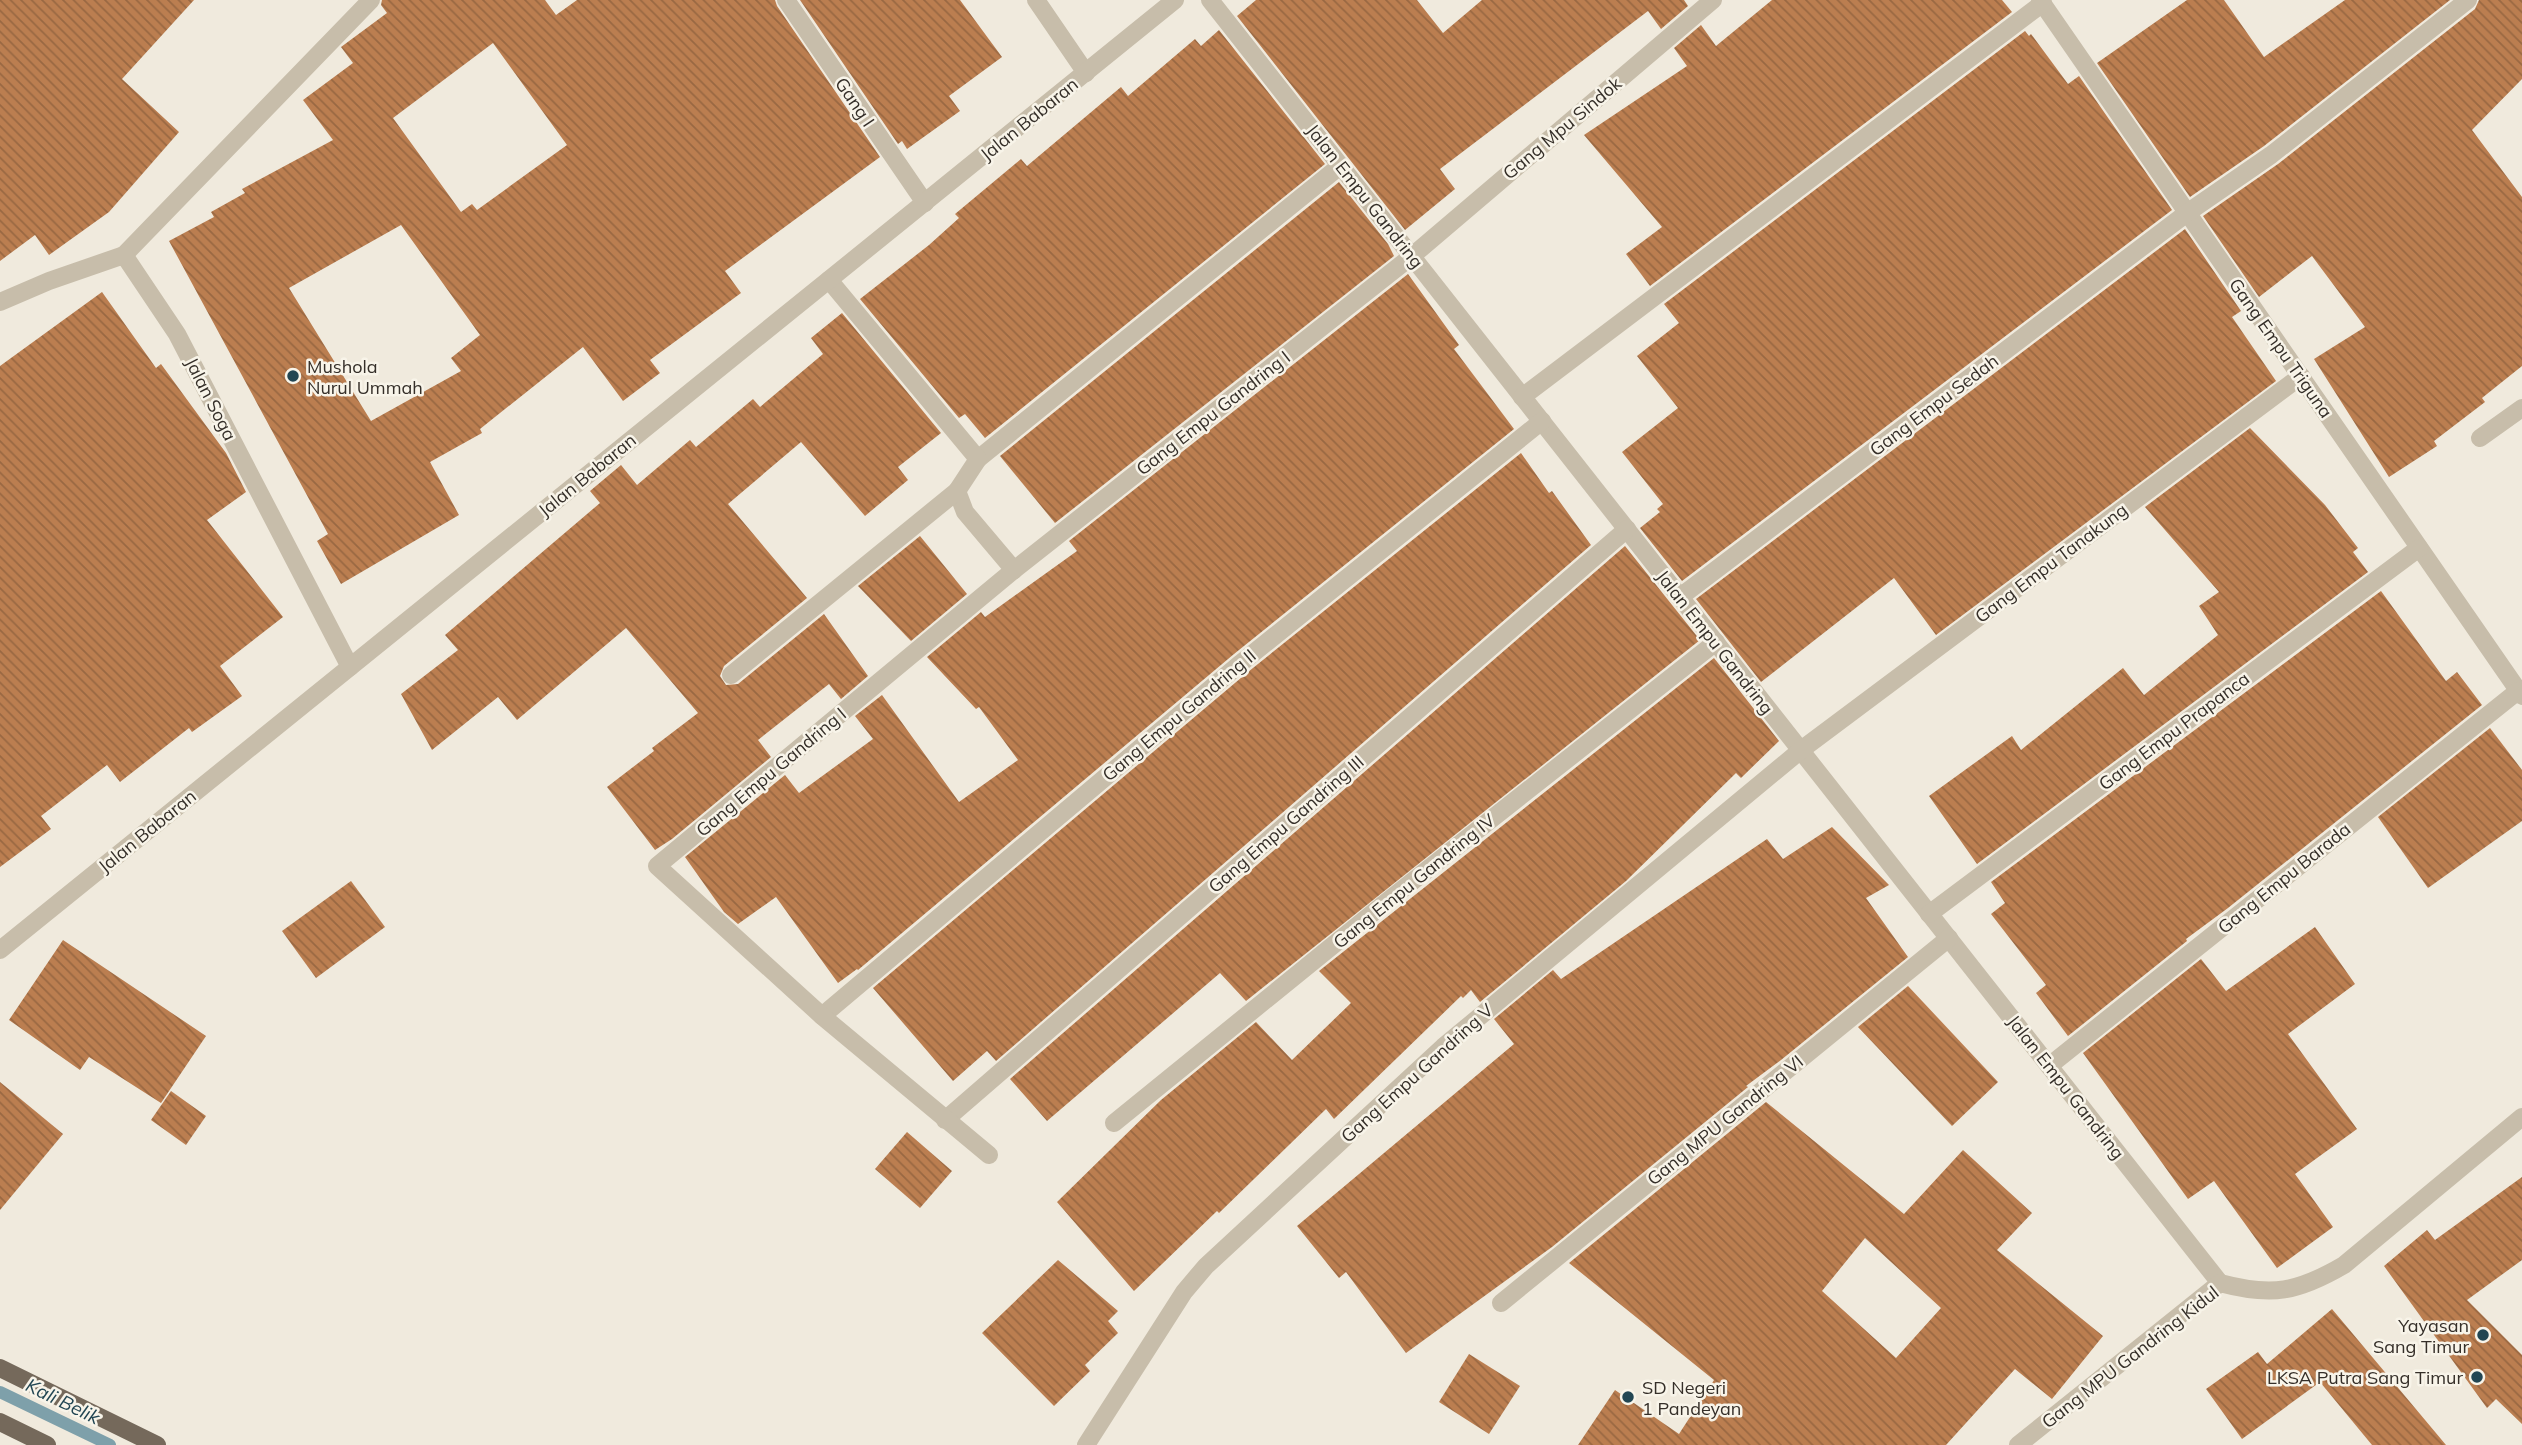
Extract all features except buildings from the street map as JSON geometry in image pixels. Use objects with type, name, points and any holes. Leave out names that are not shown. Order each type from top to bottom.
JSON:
[{"type":"main road","points":[[0,1368],[157,1445]]},
{"type":"main road","points":[[0,1422],[47,1445]]},
{"type":"street","points":[[0,302],[49,281],[124,255],[371,0]]},
{"type":"street","name":"Gang I","points":[[786,0],[925,203]]},
{"type":"street","points":[[1036,0],[1086,73]]},
{"type":"street","name":"Jalan Babaran","points":[[0,950],[1175,0]]},
{"type":"street","name":"Jalan Empu Gandring","points":[[1210,0],[2220,1283]]},
{"type":"street","name":"Gang Mpu Sindok","points":[[1412,256],[1713,0]]},
{"type":"street","name":"Gang Empu Sedah","points":[[1680,597],[2187,213],[2271,155],[2468,0]]},
{"type":"street","points":[[1522,397],[2042,2]]},
{"type":"street","name":"Gang Empu Triguna","points":[[2042,2],[2520,694]]},
{"type":"street","points":[[731,675],[957,491],[978,459],[1340,166]]},
{"type":"street","name":"Jalan Soga","points":[[124,255],[177,334],[350,667]]},
{"type":"street","name":"Gang Empu Gandring I","points":[[822,1016],[657,866],[1014,570],[1412,256]]},
{"type":"street","points":[[829,280],[978,459]]},
{"type":"street","name":"Gang Empu Tanakung","points":[[1801,750],[2301,376]]},
{"type":"street","points":[[2480,438],[2522,408]]},
{"type":"street","name":"Gang Empu Gandring II","points":[[822,1016],[1241,663],[1542,421]]},
{"type":"street","points":[[957,491],[965,512],[1014,570]]},
{"type":"street","name":"Gang Empu Gandring III","points":[[945,1120],[1627,529]]},
{"type":"street","name":"Gang Empu Prapanca","points":[[1929,914],[2419,548]]},
{"type":"street","name":"Gang Empu Gandring IV","points":[[1114,1123],[1385,902],[1716,642]]},
{"type":"street","name":"Gang Empu Barada","points":[[2049,1066],[2520,694]]},
{"type":"street","name":"Gang Empu Gandring V","points":[[1086,1445],[1184,1292],[1206,1266],[1443,1047],[1801,750]]},
{"type":"street","name":"Gang MPU Gandring VI","points":[[1501,1303],[1949,938]]},
{"type":"street","points":[[822,1016],[989,1155]]},
{"type":"street","name":"Gang MPU Gandring Kidul","points":[[2018,1445],[2220,1283],[2247,1290],[2277,1292],[2325,1277],[2361,1252],[2522,1117]]},
{"type":"waterway","name":"Kali Belik","points":[[0,1392],[110,1445]]},
{"type":"place","name":"Mushola Nurul Ummah","points":[[293,376]]},
{"type":"place","name":"Yayasan Sang Timur","points":[[2483,1335]]},
{"type":"place","name":"LKSA Putra Sang Timur","points":[[2477,1377]]},
{"type":"place","name":"SD Negeri 1 Pandeyan","points":[[1628,1397]]}]
